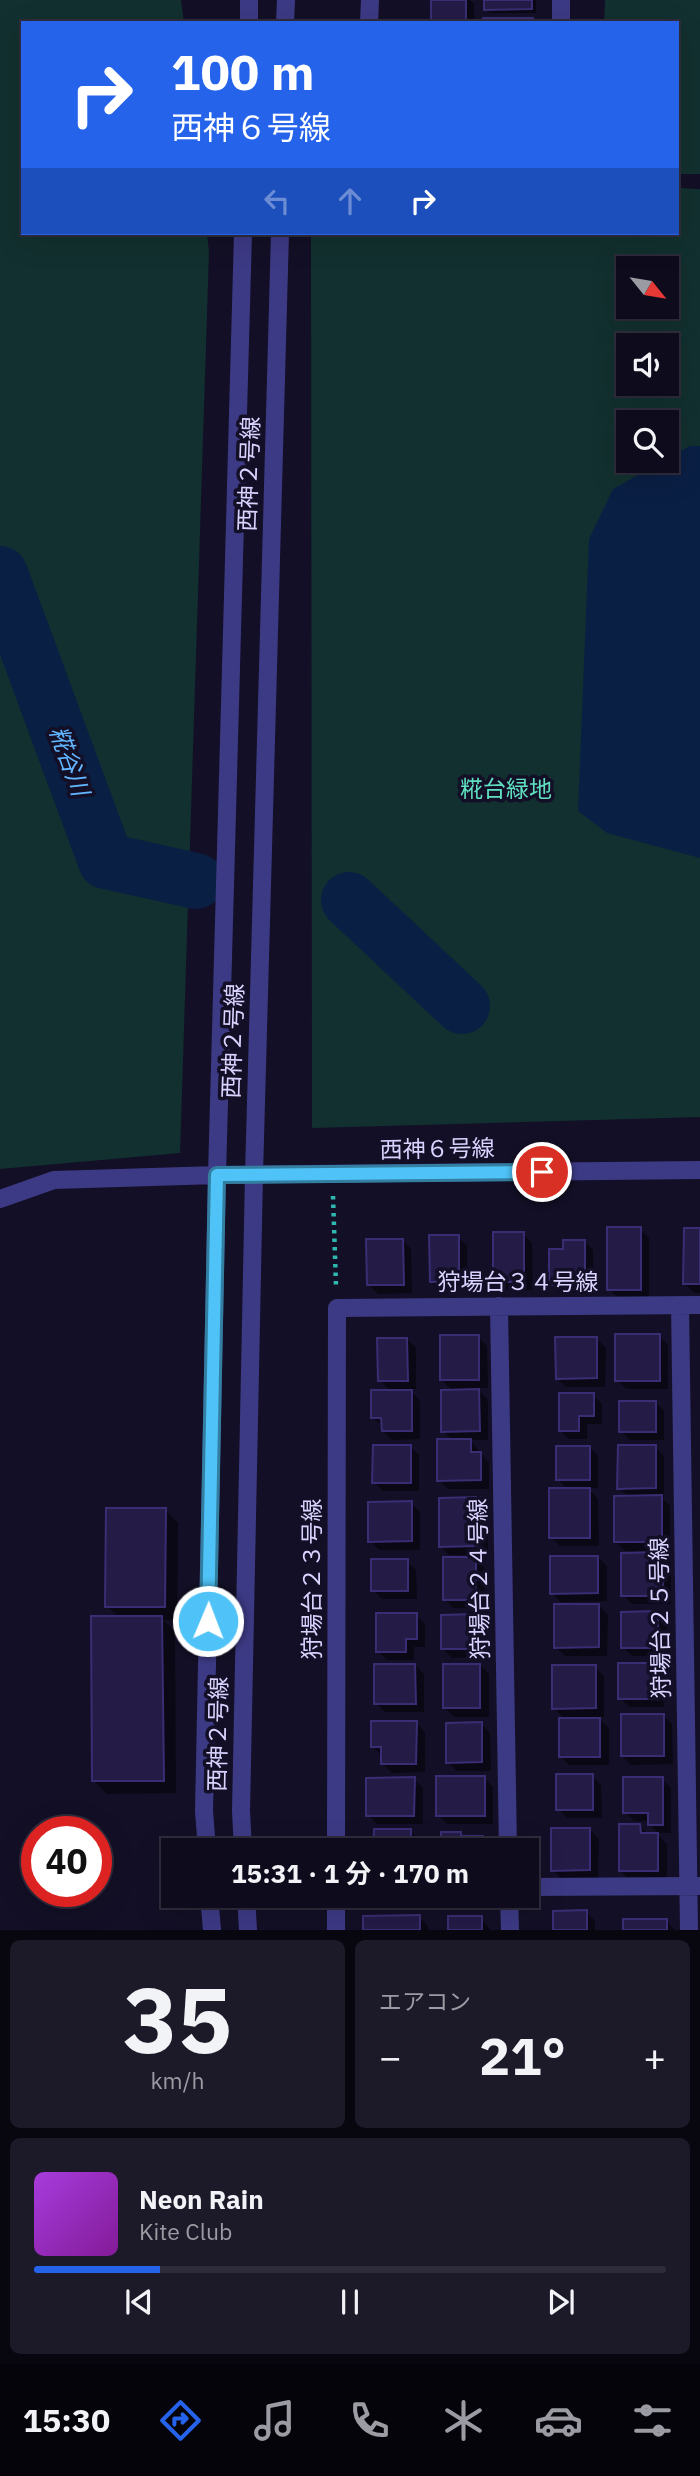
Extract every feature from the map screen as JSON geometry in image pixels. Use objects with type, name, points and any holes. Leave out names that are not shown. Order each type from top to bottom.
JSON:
[{"type":"street","points":[[249,0],[249,21]]},
{"type":"street","points":[[285,21],[286,0]]},
{"type":"street","points":[[369,21],[370,0]]},
{"type":"street","points":[[561,0],[561,21]]},
{"type":"street","name":"西神２号線","points":[[206,1838],[204,1811],[217,1175],[243,235]]},
{"type":"street","name":"西神２号線","points":[[243,1838],[241,1797],[254,1175],[280,235]]},
{"type":"street","name":"西神６号線","points":[[0,1199],[54,1180],[217,1175],[700,1170]]},
{"type":"street","name":"狩場台２５号線","points":[[680,1305],[694,1886],[689,1930]]},
{"type":"street","name":"狩場台３４号線","points":[[337,1308],[700,1305]]},
{"type":"street","name":"狩場台２４号線","points":[[499,1306],[508,1838]]},
{"type":"street","name":"狩場台２３号線","points":[[336,1838],[337,1308]]},
{"type":"street","points":[[539,1887],[694,1886]]},
{"type":"street","points":[[210,1908],[212,1930]]},
{"type":"street","points":[[247,1908],[248,1930]]},
{"type":"street","points":[[336,1908],[336,1930]]},
{"type":"street","points":[[509,1908],[510,1930]]},
{"type":"path","points":[[332,1175],[337,1308]]},
{"type":"green space","points":[[0,0],[181,0],[184,21],[21,21],[21,235],[207,235],[209,252],[180,1153],[0,1169]]},
{"type":"green space","points":[[605,0],[700,0],[700,174],[679,174],[679,21],[604,21]]},
{"type":"green space","name":"糀台緑地","points":[[679,188],[700,189],[700,1117],[312,1128],[311,235],[679,235]]},
{"type":"water","points":[[690,446],[700,446],[700,858],[607,833],[578,811],[589,539],[613,489],[642,473],[679,473],[679,452]]},
{"type":"building","points":[[431,0],[466,0],[466,21],[431,21]]},
{"type":"building","points":[[484,0],[532,0],[532,9],[484,10]]},
{"type":"building","points":[[483,18],[533,18],[533,21],[483,21]]},
{"type":"building","points":[[607,1227],[641,1227],[641,1290],[607,1290]]},
{"type":"building","points":[[684,1228],[700,1228],[700,1284],[683,1284]]},
{"type":"building","points":[[493,1232],[524,1232],[524,1282],[493,1282]]},
{"type":"building","points":[[429,1235],[459,1235],[459,1282],[430,1282]]},
{"type":"building","points":[[366,1239],[403,1239],[404,1285],[367,1285]]},
{"type":"building","points":[[563,1240],[585,1240],[585,1284],[549,1285],[549,1249],[563,1249]]},
{"type":"building","points":[[615,1334],[660,1334],[660,1381],[615,1381]]},
{"type":"building","points":[[440,1335],[479,1335],[479,1380],[440,1380]]},
{"type":"building","points":[[555,1337],[597,1337],[597,1378],[556,1379]]},
{"type":"building","points":[[377,1338],[407,1338],[408,1381],[378,1381]]},
{"type":"building","points":[[479,1389],[480,1431],[441,1432],[441,1390]]},
{"type":"building","points":[[371,1390],[412,1390],[412,1431],[382,1431],[381,1418],[371,1418]]},
{"type":"building","points":[[559,1393],[594,1393],[594,1416],[579,1416],[579,1431],[559,1431]]},
{"type":"building","points":[[619,1401],[656,1401],[656,1432],[619,1432]]},
{"type":"building","points":[[437,1439],[471,1439],[471,1452],[481,1452],[481,1480],[437,1481]]},
{"type":"building","points":[[373,1445],[411,1445],[411,1483],[372,1483]]},
{"type":"building","points":[[618,1445],[656,1445],[656,1488],[617,1489]]},
{"type":"building","points":[[556,1446],[590,1446],[590,1480],[556,1480]]},
{"type":"building","points":[[549,1488],[590,1488],[590,1538],[549,1538]]},
{"type":"building","points":[[662,1495],[662,1542],[614,1542],[614,1496]]},
{"type":"building","points":[[480,1497],[480,1546],[439,1547],[439,1498]]},
{"type":"building","points":[[412,1501],[412,1541],[368,1542],[368,1502]]},
{"type":"building","points":[[106,1508],[166,1508],[165,1607],[105,1607]]},
{"type":"building","points":[[663,1552],[663,1596],[621,1596],[621,1553]]},
{"type":"building","points":[[550,1556],[598,1556],[598,1593],[550,1594]]},
{"type":"building","points":[[443,1557],[476,1557],[476,1600],[443,1600]]},
{"type":"building","points":[[371,1559],[408,1559],[408,1591],[371,1591]]},
{"type":"building","points":[[554,1604],[599,1604],[599,1647],[554,1648]]},
{"type":"building","points":[[658,1611],[658,1648],[621,1648],[621,1612]]},
{"type":"building","points":[[376,1613],[417,1613],[417,1639],[406,1639],[406,1652],[376,1652]]},
{"type":"building","points":[[476,1614],[476,1649],[441,1649],[441,1615]]},
{"type":"building","points":[[91,1616],[162,1616],[164,1781],[92,1781]]},
{"type":"building","points":[[618,1663],[656,1663],[656,1699],[618,1699]]},
{"type":"building","points":[[374,1664],[415,1664],[416,1704],[374,1704]]},
{"type":"building","points":[[443,1664],[480,1664],[480,1708],[443,1708]]},
{"type":"building","points":[[552,1665],[596,1665],[596,1708],[552,1709]]},
{"type":"building","points":[[621,1714],[664,1714],[664,1756],[621,1756]]},
{"type":"building","points":[[559,1718],[600,1718],[600,1757],[559,1757]]},
{"type":"building","points":[[371,1721],[417,1721],[416,1764],[381,1764],[381,1747],[371,1747]]},
{"type":"building","points":[[482,1722],[482,1762],[446,1763],[446,1723]]},
{"type":"building","points":[[556,1774],[593,1774],[593,1810],[556,1810]]},
{"type":"building","points":[[436,1776],[485,1776],[485,1816],[436,1816]]},
{"type":"building","points":[[415,1777],[414,1816],[366,1816],[366,1778]]},
{"type":"building","points":[[623,1777],[663,1777],[663,1825],[648,1825],[648,1813],[623,1813]]},
{"type":"building","points":[[619,1824],[640,1824],[641,1833],[658,1833],[658,1871],[619,1871]]},
{"type":"building","points":[[551,1828],[590,1828],[590,1870],[551,1871]]},
{"type":"building","points":[[374,1829],[411,1829],[411,1838],[374,1838]]},
{"type":"building","points":[[441,1832],[483,1836],[483,1838],[441,1838]]},
{"type":"building","points":[[587,1910],[587,1930],[553,1930],[553,1911]]},
{"type":"building","points":[[420,1915],[420,1930],[363,1930],[363,1916]]},
{"type":"building","points":[[448,1916],[482,1916],[482,1930],[448,1930]]},
{"type":"building","points":[[623,1919],[667,1919],[667,1930],[623,1930]]},
{"type":"waterway","name":"糀谷川","points":[[0,574],[106,861],[196,881]]},
{"type":"waterway","name":"糀谷川","points":[[349,900],[462,1006]]},
{"type":"route","points":[[208,1621],[217,1175],[542,1172]]}]
